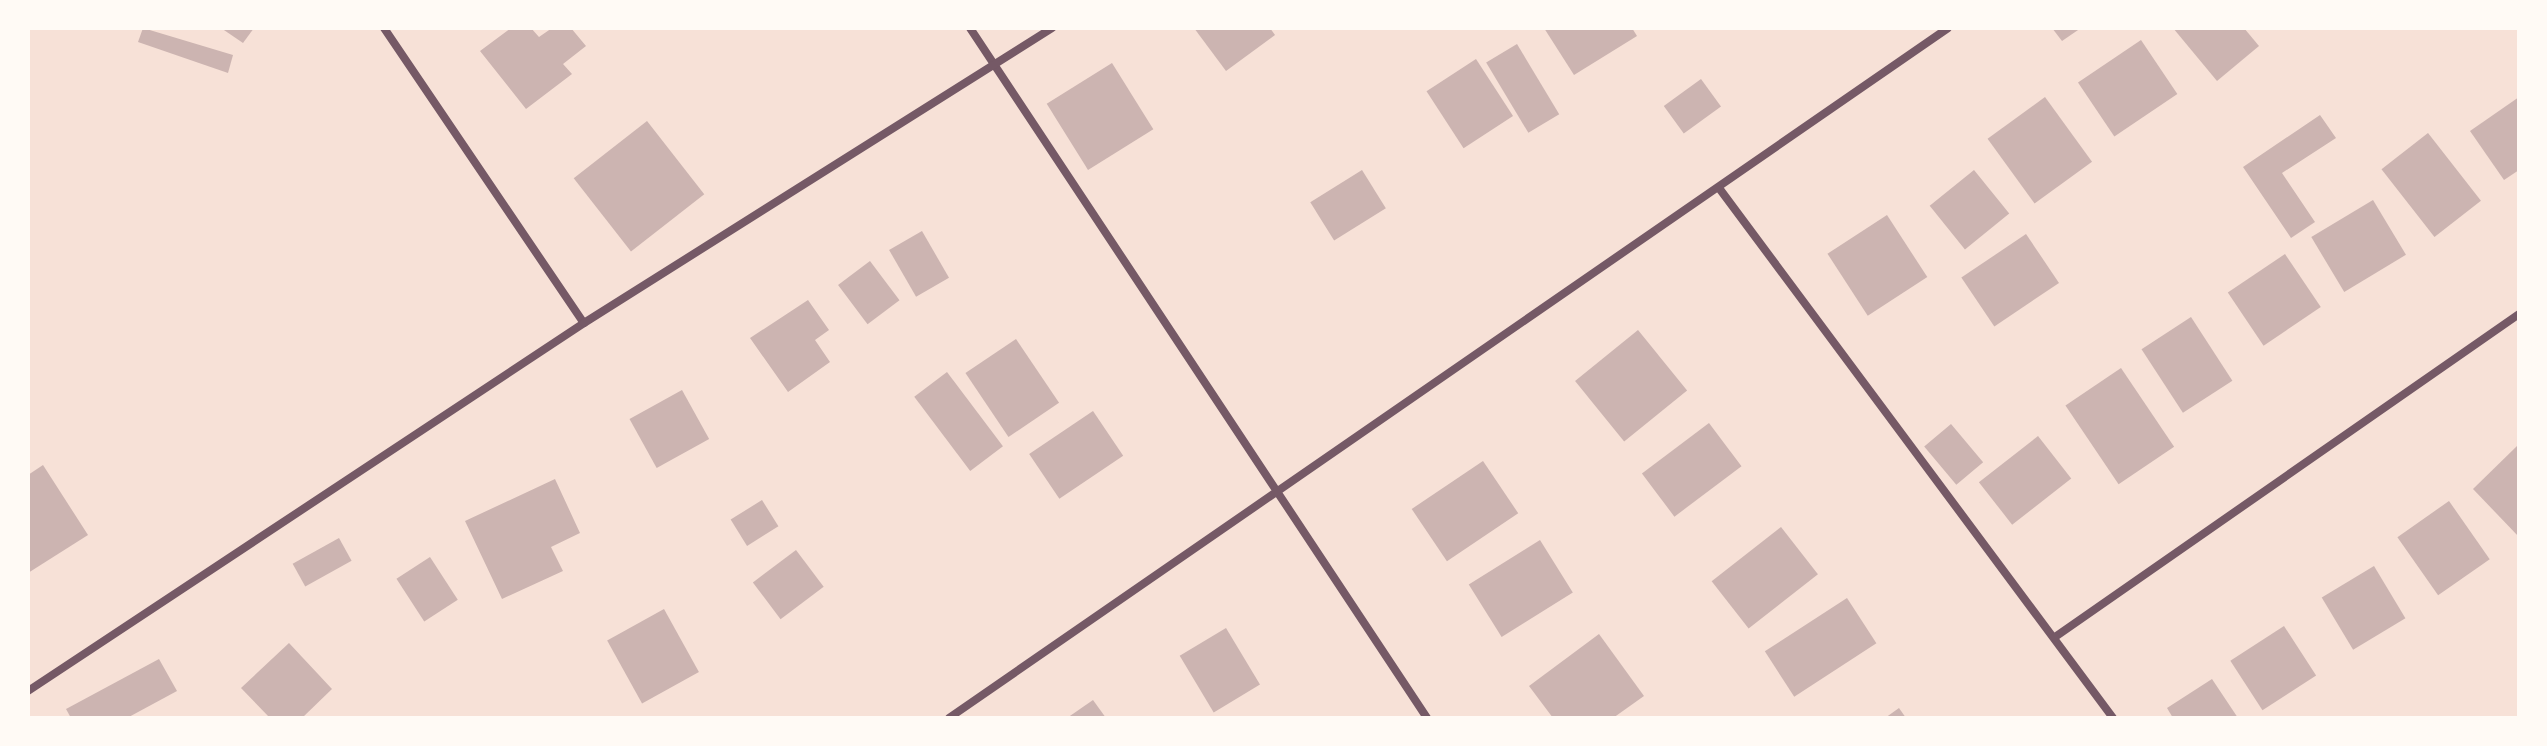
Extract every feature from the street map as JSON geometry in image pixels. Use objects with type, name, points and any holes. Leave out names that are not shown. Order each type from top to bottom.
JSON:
[{"type":"street","points":[[384,28],[584,323]]},
{"type":"street","points":[[970,28],[1427,718]]},
{"type":"street","points":[[28,691],[584,323],[1052,28]]},
{"type":"street","points":[[949,718],[1948,28]]},
{"type":"street","points":[[1719,188],[2113,718]]},
{"type":"street","points":[[2055,637],[2519,314]]},
{"type":"building","points":[[143,28],[233,55],[228,73],[138,42]]},
{"type":"building","points":[[221,28],[254,28],[243,43]]},
{"type":"building","points":[[511,28],[531,28],[539,37],[552,28],[571,28],[586,46],[563,64],[572,74],[526,109],[480,51]]},
{"type":"building","points":[[1194,28],[1270,28],[1275,35],[1226,71]]},
{"type":"building","points":[[1544,28],[1632,28],[1637,36],[1574,75]]},
{"type":"building","points":[[2052,28],[2081,28],[2062,41]]},
{"type":"building","points":[[2173,28],[2244,28],[2259,46],[2217,81]]},
{"type":"building","points":[[2141,40],[2177,94],[2114,136],[2078,82]]},
{"type":"building","points":[[1517,44],[1559,114],[1528,133],[1486,63]]},
{"type":"building","points":[[1476,59],[1513,116],[1464,148],[1427,91]]},
{"type":"building","points":[[1112,63],[1153,129],[1088,170],[1047,104]]},
{"type":"building","points":[[1701,79],[1721,107],[1684,134],[1664,106]]},
{"type":"building","points":[[2045,97],[2092,162],[2035,203],[1988,139]]},
{"type":"building","points":[[2519,97],[2519,170],[2504,180],[2470,131]]},
{"type":"building","points":[[2320,115],[2336,138],[2282,173],[2315,222],[2291,238],[2243,167]]},
{"type":"building","points":[[647,121],[704,194],[631,252],[574,178]]},
{"type":"building","points":[[2428,133],[2481,201],[2434,237],[2382,169]]},
{"type":"building","points":[[1362,170],[1386,208],[1334,240],[1310,202]]},
{"type":"building","points":[[1974,170],[2009,214],[1965,249],[1930,206]]},
{"type":"building","points":[[2373,200],[2406,255],[2344,292],[2311,237]]},
{"type":"building","points":[[1887,215],[1927,277],[1868,316],[1827,254]]},
{"type":"building","points":[[922,231],[949,278],[916,297],[889,250]]},
{"type":"building","points":[[2026,234],[2059,283],[1994,327],[1961,278]]},
{"type":"building","points":[[2285,254],[2321,307],[2264,346],[2228,293]]},
{"type":"building","points":[[870,261],[899,300],[868,324],[838,285]]},
{"type":"building","points":[[808,300],[829,330],[815,340],[830,362],[788,392],[750,338]]},
{"type":"building","points":[[2191,317],[2232,381],[2183,413],[2142,349]]},
{"type":"building","points":[[1638,330],[1687,391],[1624,442],[1575,381]]},
{"type":"building","points":[[1016,339],[1059,403],[1008,437],[965,373]]},
{"type":"building","points":[[2121,368],[2174,447],[2119,484],[2065,405]]},
{"type":"building","points":[[947,372],[1003,446],[970,471],[914,397]]},
{"type":"building","points":[[682,390],[709,439],[657,468],[630,419]]},
{"type":"building","points":[[1093,411],[1123,456],[1059,499],[1029,454]]},
{"type":"building","points":[[1709,423],[1741,466],[1674,517],[1642,474]]},
{"type":"building","points":[[1951,424],[1983,462],[1956,485],[1924,446]]},
{"type":"building","points":[[2038,436],[2071,479],[2012,525],[1979,482]]},
{"type":"building","points":[[2517,446],[2519,448],[2519,537],[2473,489]]},
{"type":"building","points":[[1483,461],[1518,513],[1447,561],[1412,509]]},
{"type":"building","points":[[43,465],[88,535],[28,573],[28,475]]},
{"type":"building","points":[[555,479],[580,533],[551,547],[563,571],[502,599],[465,521]]},
{"type":"building","points":[[762,500],[778,526],[747,546],[731,520]]},
{"type":"building","points":[[2449,501],[2490,559],[2438,595],[2397,537]]},
{"type":"building","points":[[1781,527],[1818,574],[1749,628],[1712,581]]},
{"type":"building","points":[[339,538],[352,561],[305,586],[293,564]]},
{"type":"building","points":[[1540,540],[1573,593],[1502,637],[1469,585]]},
{"type":"building","points":[[796,550],[824,587],[781,619],[753,582]]},
{"type":"building","points":[[430,557],[458,600],[424,622],[396,579]]},
{"type":"building","points":[[2374,566],[2405,618],[2353,650],[2322,597]]},
{"type":"building","points":[[1847,598],[1876,643],[1794,697],[1765,651]]},
{"type":"building","points":[[664,609],[699,672],[642,703],[607,641]]},
{"type":"building","points":[[2284,626],[2316,675],[2262,710],[2230,661]]},
{"type":"building","points":[[1226,628],[1260,685],[1214,712],[1180,656]]},
{"type":"building","points":[[1599,634],[1644,696],[1613,718],[1553,718],[1529,686]]},
{"type":"building","points":[[289,643],[332,689],[302,718],[270,718],[241,688]]},
{"type":"building","points":[[159,659],[177,691],[127,718],[71,718],[66,709]]},
{"type":"building","points":[[2212,679],[2238,718],[2173,718],[2167,708]]},
{"type":"building","points":[[1093,700],[1106,718],[1067,718]]},
{"type":"building","points":[[1899,708],[1906,718],[1885,718]]}]
